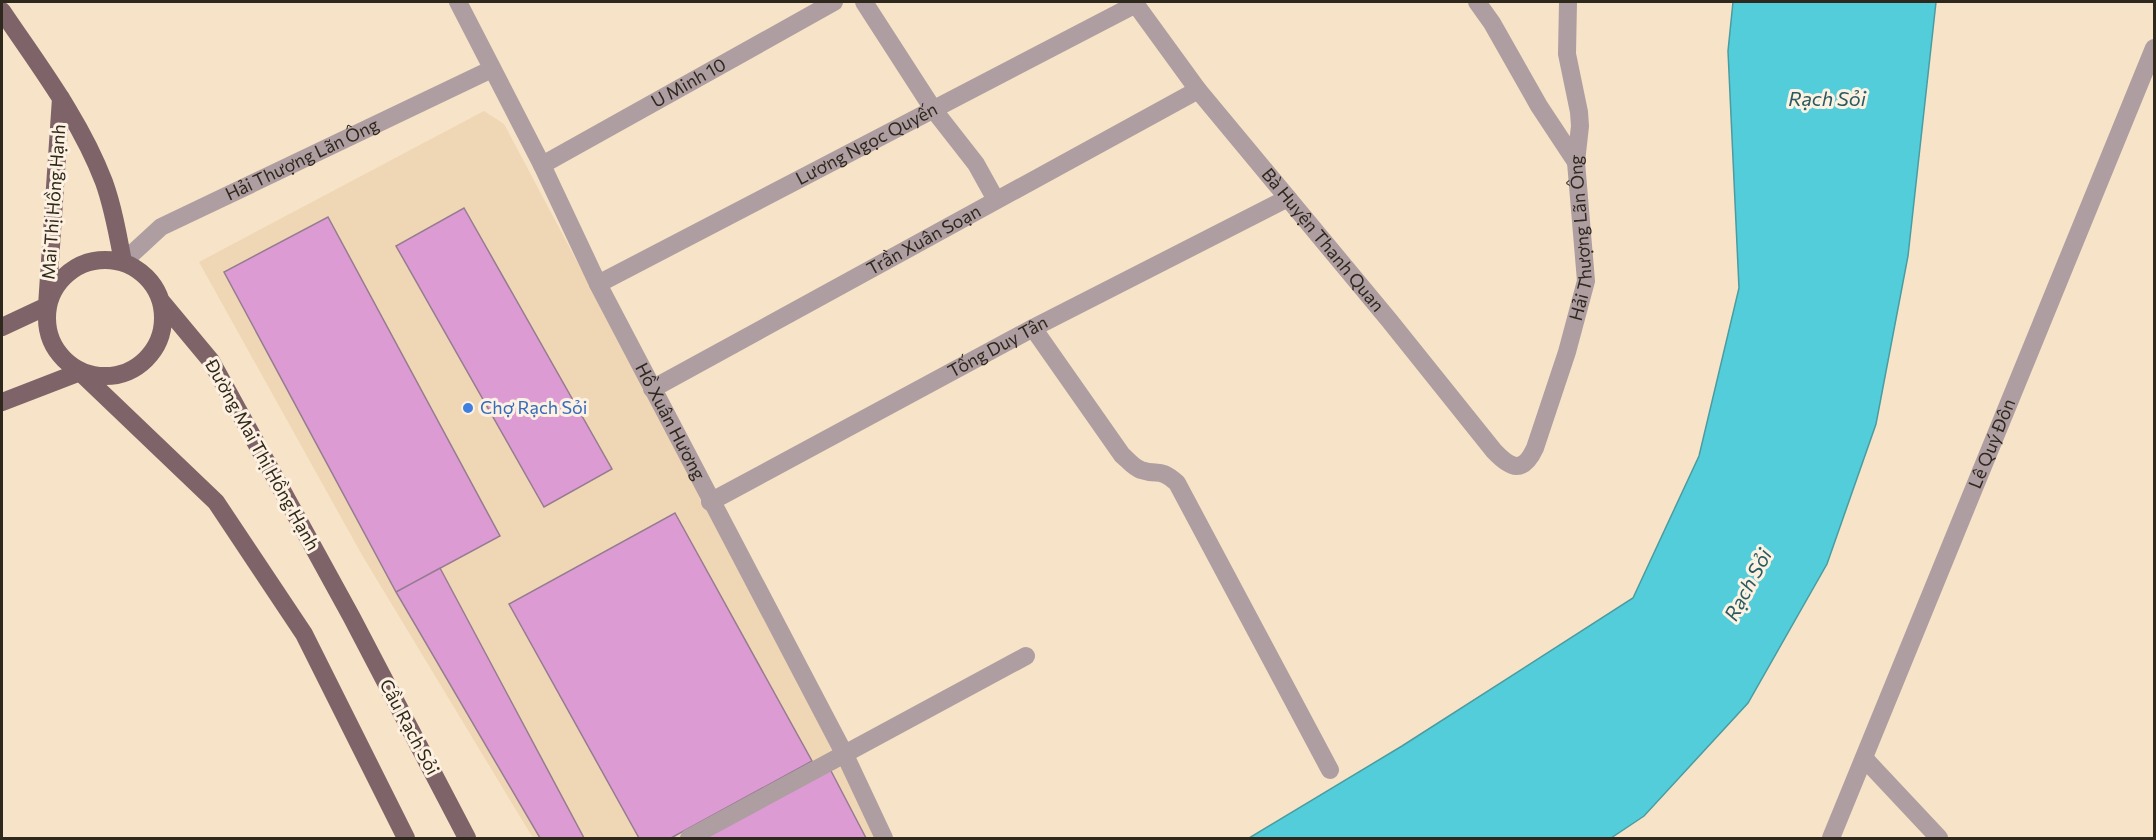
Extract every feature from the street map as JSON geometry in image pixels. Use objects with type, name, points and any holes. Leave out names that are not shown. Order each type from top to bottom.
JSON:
[{"type":"main road","name":"Mai Thị Hồng Hạnh","points":[[2,11],[78,125],[104,183],[116,223],[123,262]]},
{"type":"main road","name":"Mai Thị Hồng Hạnh","points":[[47,306],[61,98]]},
{"type":"main road","points":[[2,402],[80,372],[100,377],[120,375],[137,367],[151,354],[160,338],[163,320],[161,301],[153,285],[140,271],[123,262],[105,260],[86,262],[68,272],[55,287],[47,306],[46,326],[52,344],[63,360],[80,372],[216,502],[304,634],[406,838]]},
{"type":"main road","name":"Đường Mai Thị Hồng Hạnh","points":[[161,301],[211,361],[351,616]]},
{"type":"main road","points":[[2,327],[47,306]]},
{"type":"main road","name":"Cầu Rạch Sỏi","points":[[351,616],[467,838]]},
{"type":"street","name":"Hồ Xuân Hương","points":[[458,2],[542,165],[598,284],[710,502],[845,755],[884,838]]},
{"type":"street","name":"U Minh 10","points":[[542,165],[834,2]]},
{"type":"street","points":[[864,2],[933,109],[976,164],[996,200]]},
{"type":"street","points":[[1477,2],[1492,23],[1539,106],[1576,162]]},
{"type":"street","name":"Hải Thượng Lãn Ông","points":[[1522,466],[1529,460],[1547,414],[1586,281],[1576,162],[1579,112],[1567,54],[1568,2]]},
{"type":"street","name":"Lương Ngọc Quyến","points":[[598,284],[1135,3]]},
{"type":"street","name":"Bà Huyện Thanh Quan","points":[[1135,3],[1197,90],[1389,320],[1494,451],[1509,465],[1522,466]]},
{"type":"street","name":"Lê Quý Đôn","points":[[1831,838],[2154,48]]},
{"type":"street","name":"Hải Thượng Lãn Ông","points":[[123,262],[161,227],[492,69]]},
{"type":"street","name":"Trần Xuân Soạn","points":[[652,388],[1197,90]]},
{"type":"street","name":"Tống Duy Tân","points":[[710,502],[1033,327],[1288,198]]},
{"type":"street","points":[[1033,327],[1122,454],[1135,467],[1143,471],[1163,472],[1177,483],[1330,770]]},
{"type":"street","points":[[689,838],[1026,656]]},
{"type":"street","points":[[1863,758],[1939,838]]},
{"type":"shaded area","name":"Chợ Rạch Sỏi","points":[[484,111],[504,124],[883,838],[533,838],[362,555],[199,262]]},
{"type":"water","name":"Rạch Sỏi","points":[[1733,2],[1936,2],[1908,256],[1876,424],[1827,564],[1748,703],[1644,816],[1611,838],[1249,838],[1402,746],[1633,598],[1699,456],[1739,288],[1728,51]]},
{"type":"building","points":[[464,208],[612,469],[544,507],[396,246]]},
{"type":"building","points":[[328,217],[500,536],[396,592],[224,272]]},
{"type":"building","points":[[675,513],[812,761],[671,838],[639,838],[509,604]]},
{"type":"building","points":[[440,568],[584,838],[540,838],[396,592]]},
{"type":"building","points":[[830,769],[866,838],[695,838]]},
{"type":"place","name":"Chợ Rạch Sỏi","points":[[468,408]]}]
